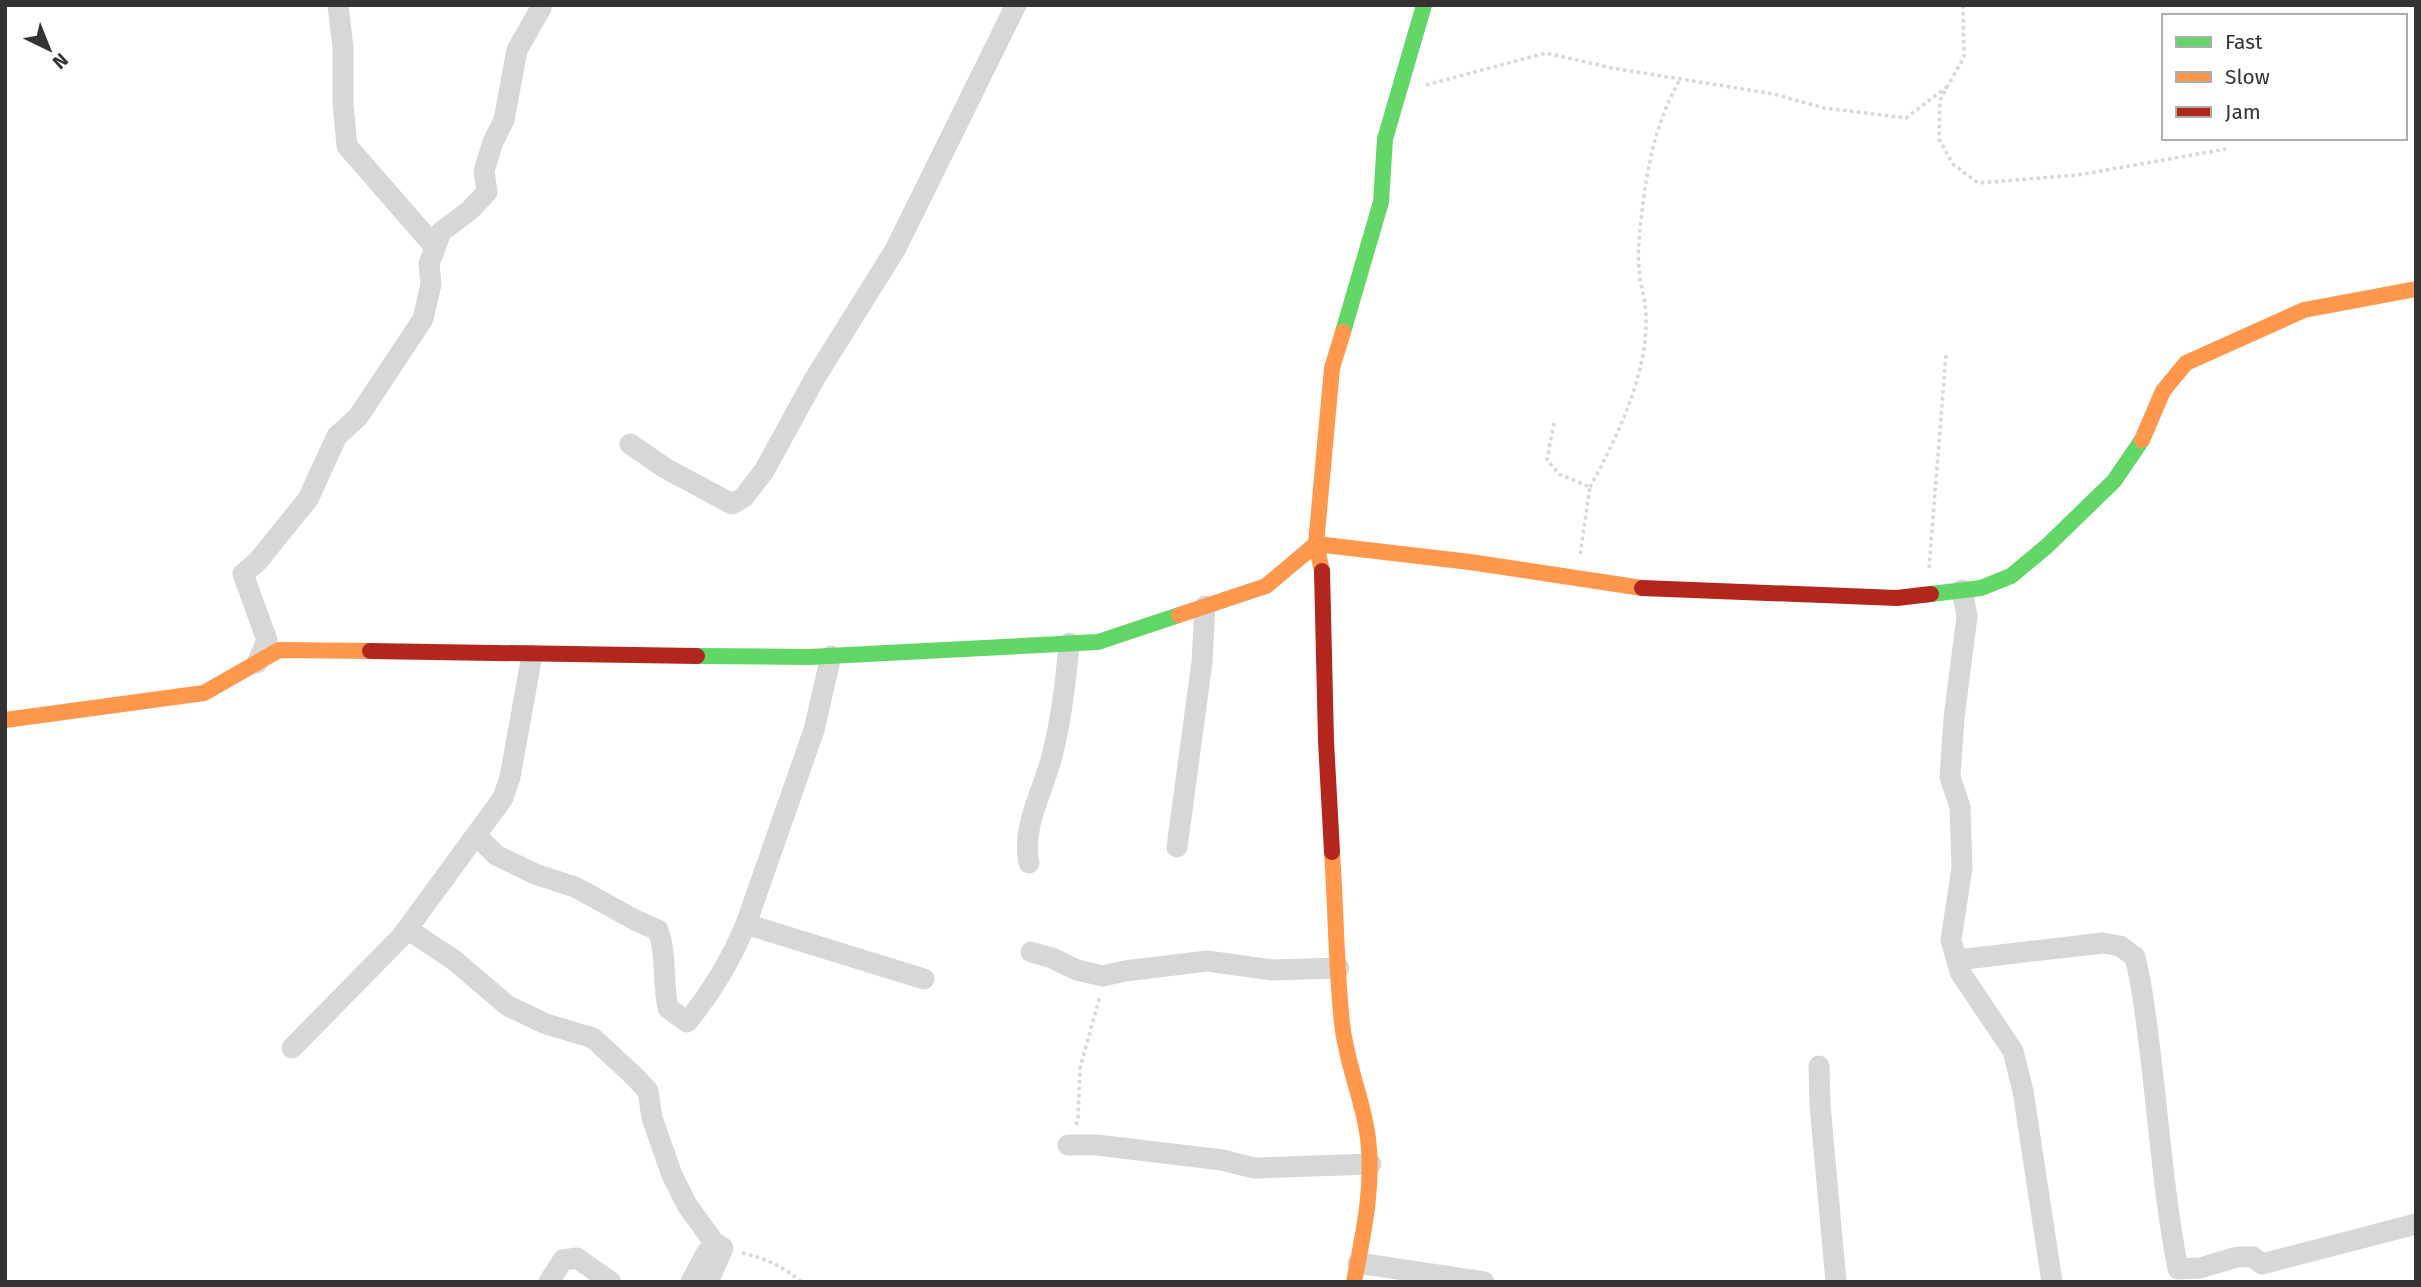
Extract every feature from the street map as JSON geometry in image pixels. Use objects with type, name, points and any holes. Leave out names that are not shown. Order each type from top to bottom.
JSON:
[{"type":"street","points":[[338,5],[343,48],[343,104],[347,146],[435,247]]},
{"type":"street","points":[[630,444],[665,468],[732,504],[744,497],[764,471],[816,379],[895,250],[1016,5]]},
{"type":"street","points":[[1424,5],[1385,139],[1381,202],[1332,368],[1316,544],[1322,564],[1326,741],[1344,1046],[1362,1108],[1371,1164],[1367,1216],[1356,1273],[1484,1282]]},
{"type":"street","points":[[257,663],[267,640],[243,574],[258,561],[309,499],[338,436],[358,417],[423,319],[431,284],[429,264],[435,247],[441,232],[470,210],[486,192],[484,171],[493,142],[504,120],[517,50],[541,8]]},
{"type":"street","points":[[5,720],[204,693],[279,650],[532,655],[831,656],[1098,642],[1266,586],[1316,544],[1658,588],[1897,598],[1981,588],[2011,576],[2047,546],[2114,481],[2144,438],[2163,391],[2186,363],[2304,310],[2416,289]]},
{"type":"street","points":[[1962,590],[1967,616],[1954,718],[1950,777],[1960,807],[1962,867],[1951,940],[1960,972],[2013,1051],[2023,1091],[2052,1282]]},
{"type":"street","points":[[1177,847],[1202,662],[1205,606]]},
{"type":"street","points":[[1029,863],[1027,852],[1033,809],[1053,754],[1069,643]]},
{"type":"street","points":[[292,1048],[407,929],[503,798],[510,777],[532,655]]},
{"type":"street","points":[[476,835],[496,855],[535,874],[575,887],[658,930],[664,946],[663,986],[668,1008],[687,1022],[704,1002],[734,954],[746,924],[814,730],[831,656]]},
{"type":"street","points":[[746,924],[924,979]]},
{"type":"street","points":[[407,929],[454,960],[508,1006],[546,1024],[593,1038],[634,1076],[648,1091],[652,1118],[672,1175],[687,1205],[718,1244]]},
{"type":"street","points":[[1957,960],[2103,943],[2120,946],[2135,957],[2141,980],[2157,1105],[2167,1213],[2178,1269],[2200,1268],[2237,1258],[2253,1257],[2262,1264],[2416,1224]]},
{"type":"street","points":[[1031,952],[1077,970],[1103,976],[1207,961],[1273,970],[1339,968]]},
{"type":"street","points":[[1819,1066],[1836,1282]]},
{"type":"street","points":[[1068,1145],[1097,1145],[1222,1160],[1254,1168],[1371,1164]]},
{"type":"street","points":[[691,1282],[718,1244]]},
{"type":"street","points":[[708,1282],[718,1244]]},
{"type":"street","points":[[549,1282],[564,1260],[577,1258],[611,1282]]},
{"type":"path","points":[[1963,5],[1964,57],[1940,100],[1939,139],[1953,164],[1978,183],[2078,175],[2226,149]]},
{"type":"path","points":[[1400,90],[1449,80],[1546,53],[1612,68],[1774,94],[1824,108],[1906,118],[1948,86]]},
{"type":"path","points":[[1577,578],[1590,487],[1609,452],[1631,400],[1642,353],[1646,317],[1639,269],[1639,230],[1650,152],[1658,126],[1680,79]]},
{"type":"path","points":[[1928,595],[1946,355]]},
{"type":"path","points":[[1554,424],[1547,460],[1559,474],[1590,487]]},
{"type":"path","points":[[1068,1145],[1078,1118],[1080,1068],[1096,1015],[1103,976]]},
{"type":"path","points":[[718,1244],[762,1257],[785,1268],[802,1282]]},
{"type":"traffic: fast","points":[[1343,332],[1381,202],[1385,139],[1424,5]]},
{"type":"traffic: fast","points":[[1931,594],[1981,588],[2011,576],[2047,546],[2114,481],[2142,440]]},
{"type":"traffic: fast","points":[[697,656],[809,657],[1098,642],[1179,615]]},
{"type":"traffic: slow","points":[[2142,440],[2163,391],[2186,363],[2304,310],[2416,289]]},
{"type":"traffic: slow","points":[[1179,615],[1266,586],[1316,544],[1332,368],[1343,332]]},
{"type":"traffic: slow","points":[[1322,571],[1316,544],[1470,562],[1642,588]]},
{"type":"traffic: slow","points":[[5,720],[204,693],[279,650],[370,651]]},
{"type":"traffic: slow","points":[[1332,852],[1342,1023],[1366,1124],[1370,1175],[1367,1211],[1354,1282]]},
{"type":"traffic: jam","points":[[1322,571],[1332,852]]},
{"type":"traffic: jam","points":[[1642,588],[1897,598],[1931,594]]},
{"type":"traffic: jam","points":[[370,651],[697,656]]}]
